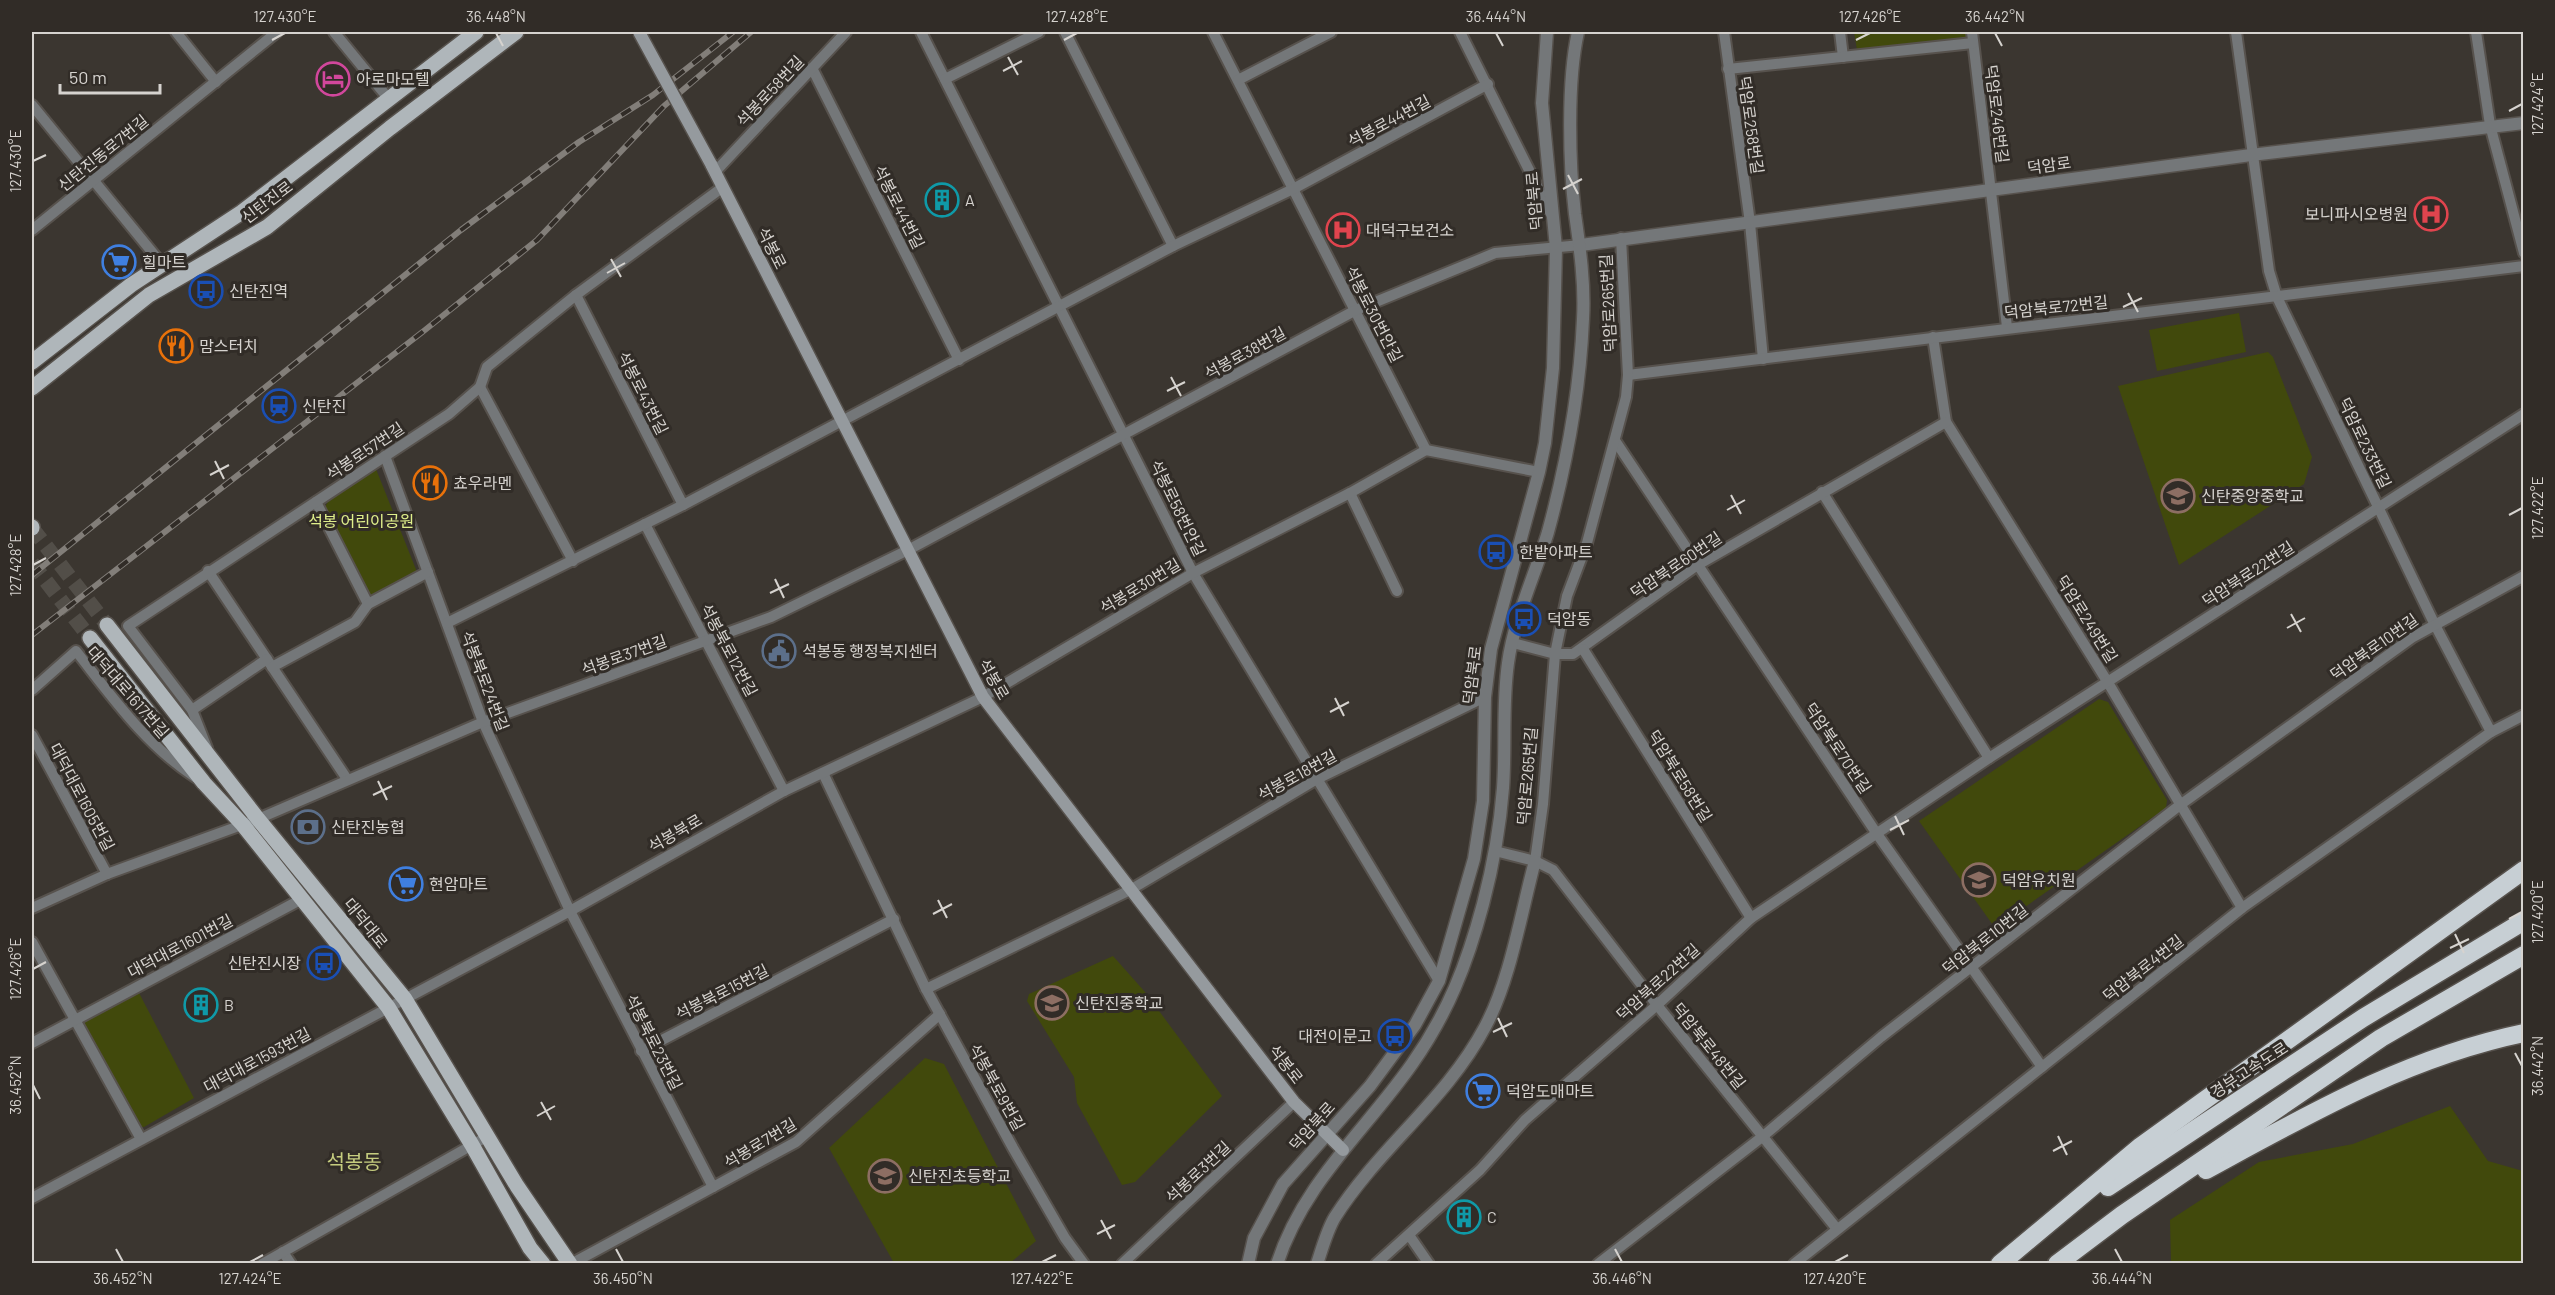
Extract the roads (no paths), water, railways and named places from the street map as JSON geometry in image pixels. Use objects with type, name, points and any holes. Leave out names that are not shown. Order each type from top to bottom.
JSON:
[{"type":"highway","points":[[2000,1263],[2141,1146],[2523,870]]},
{"type":"highway","name":"경부고속도로","points":[[2005,1263],[2103,1190],[2313,1051],[2523,921]]},
{"type":"highway","points":[[2057,1263],[2381,1038],[2523,955]]},
{"type":"highway","points":[[2091,1238],[2189,1179],[2344,1095],[2449,1052],[2523,1033]]},
{"type":"main road","name":"신탄진로","points":[[32,362],[161,263],[242,212],[476,32]]},
{"type":"main road","name":"신탄진로","points":[[32,388],[149,295],[267,226],[516,32]]},
{"type":"main road","name":"석봉로","points":[[639,32],[723,187],[983,698],[1294,1102],[1343,1150]]},
{"type":"main road","name":"대덕대로","points":[[107,625],[258,819],[405,999],[517,1186],[571,1263]]},
{"type":"main road","points":[[90,638],[204,783],[243,825],[300,900],[388,1007],[472,1145],[530,1248],[543,1263]]},
{"type":"street","points":[[176,32],[216,82]]},
{"type":"street","name":"신탄진동로7번길","points":[[32,230],[277,32]]},
{"type":"street","points":[[334,32],[388,98]]},
{"type":"street","name":"석봉로58번길","points":[[713,168],[846,32]]},
{"type":"street","name":"석봉로58번안길","points":[[921,32],[1060,305],[1192,573],[1439,981]]},
{"type":"street","points":[[945,80],[1039,32]]},
{"type":"street","points":[[1065,32],[1173,246]]},
{"type":"street","name":"석봉로30번안길","points":[[1213,32],[1426,450]]},
{"type":"street","points":[[1238,80],[1331,32]]},
{"type":"street","points":[[1460,32],[1488,84],[1551,216]]},
{"type":"street","name":"덕암북로","points":[[1248,1263],[1254,1238],[1282,1184],[1370,1086],[1415,1025],[1439,981],[1474,859],[1483,801],[1485,697],[1491,649],[1539,472],[1545,442],[1553,368],[1556,248],[1551,216],[1542,103],[1547,32]]},
{"type":"street","name":"덕암북로","points":[[1277,1263],[1285,1237],[1328,1166],[1405,1073],[1440,1020],[1462,975],[1495,851],[1503,787],[1503,708],[1508,660],[1548,530],[1579,389],[1584,315],[1581,245],[1575,213],[1571,112],[1574,48],[1578,32]]},
{"type":"street","name":"덕암로258번길","points":[[1724,32],[1750,223],[1763,360]]},
{"type":"street","points":[[1840,32],[1843,57]]},
{"type":"street","name":"덕암로233번길","points":[[2236,32],[2251,154],[2269,271],[2277,297],[2434,623],[2491,732]]},
{"type":"street","points":[[2476,32],[2490,125],[2523,253]]},
{"type":"street","name":"덕암로246번길","points":[[1728,69],[1843,57],[1973,37],[2007,327]]},
{"type":"street","name":"석봉로44번길","points":[[812,68],[959,360]]},
{"type":"street","name":"석봉로44번길","points":[[843,422],[1060,305],[1173,246],[1293,189],[1488,84]]},
{"type":"street","points":[[32,105],[161,263]]},
{"type":"street","name":"덕암로","points":[[1581,245],[2251,154],[2523,123]]},
{"type":"street","name":"석봉로57번길","points":[[209,757],[192,710],[128,626],[208,571],[449,414],[480,387],[487,367],[576,295],[723,187]]},
{"type":"street","name":"덕암로265번길","points":[[1317,1263],[1334,1219],[1357,1186],[1459,1068],[1486,1027],[1507,967],[1535,861],[1555,654],[1567,596],[1587,543],[1616,442],[1626,397],[1628,375],[1621,238]]},
{"type":"street","name":"석봉로38번길","points":[[908,550],[1356,310],[1495,253],[1581,245]]},
{"type":"street","name":"덕암북로72번길","points":[[1628,375],[1763,360],[2007,327],[2277,297],[2523,266]]},
{"type":"street","name":"석봉로43번길","points":[[576,295],[683,505]]},
{"type":"street","name":"덕암로249번길","points":[[1933,338],[1946,422],[2108,681],[2242,908]]},
{"type":"street","points":[[480,387],[573,561]]},
{"type":"street","name":"덕암북로22번길","points":[[1376,1263],[1480,1170],[1525,1120],[1657,1005],[1751,918],[1989,758],[2523,414]]},
{"type":"street","points":[[447,623],[843,422]]},
{"type":"street","name":"덕암북로60번길","points":[[1513,643],[1555,654],[1573,654],[1583,649],[1696,566],[1946,422]]},
{"type":"street","name":"덕암북로70번길","points":[[1616,442],[1696,566],[1878,834],[1974,967],[2042,1067]]},
{"type":"street","points":[[1426,450],[1539,472]]},
{"type":"street","name":"석봉로30번길","points":[[983,698],[1192,573],[1350,493],[1426,450]]},
{"type":"street","name":"석봉북로24번길","points":[[385,456],[483,722],[570,911]]},
{"type":"street","points":[[1822,492],[1989,758]]},
{"type":"street","points":[[1350,493],[1398,591]]},
{"type":"street","points":[[316,502],[368,604]]},
{"type":"street","name":"석봉북로12번길","points":[[645,524],[784,791]]},
{"type":"street","name":"석봉로37번길","points":[[243,825],[483,722],[771,616],[908,550]]},
{"type":"street","points":[[208,571],[347,779]]},
{"type":"street","points":[[192,710],[270,663],[355,622],[368,604],[428,572]]},
{"type":"street","name":"덕암북로10번길","points":[[1598,1263],[1762,1137],[1881,1037],[2180,805],[2434,623],[2523,576]]},
{"type":"street","name":"덕암북로58번길","points":[[1583,649],[1751,918]]},
{"type":"street","name":"대덕대로1617번길","points":[[32,690],[76,651],[145,738],[169,760],[204,783]]},
{"type":"street","name":"석봉로18번길","points":[[1130,890],[1317,780],[1485,697]]},
{"type":"street","name":"석봉북로","points":[[388,1007],[570,911],[784,791],[983,698]]},
{"type":"street","name":"덕암북로4번길","points":[[1794,1263],[2242,908],[2491,732],[2523,715]]},
{"type":"street","name":"대덕대로1605번길","points":[[32,735],[107,874]]},
{"type":"street","name":"석봉북로9번길","points":[[823,773],[926,989],[1013,1148],[1065,1238],[1084,1263]]},
{"type":"street","name":"대덕대로1605번길","points":[[32,908],[107,874],[243,825]]},
{"type":"street","name":"덕암북로48번길","points":[[1495,851],[1535,861],[1553,870],[1657,1005],[1837,1229]]},
{"type":"street","points":[[926,989],[1130,890]]},
{"type":"street","name":"대덕대로1601번길","points":[[32,1043],[300,900]]},
{"type":"street","name":"석봉북로23번길","points":[[570,911],[713,1187]]},
{"type":"street","name":"석봉북로15번길","points":[[641,1051],[894,919]]},
{"type":"street","points":[[32,942],[141,1139]]},
{"type":"street","name":"대덕대로1593번길","points":[[32,1198],[388,1007]]},
{"type":"street","name":"석봉로7번길","points":[[571,1263],[796,1142],[940,1014]]},
{"type":"street","name":"석봉로3번길","points":[[1122,1263],[1294,1102]]},
{"type":"street","points":[[262,1263],[488,1137]]},
{"type":"street","points":[[1409,1235],[1429,1263]]},
{"type":"street","points":[[283,1252],[291,1263]]},
{"type":"tunnel","points":[[32,528],[107,625]]},
{"type":"tunnel","points":[[32,563],[90,638]]},
{"type":"railway","points":[[32,575],[461,230],[579,142],[653,95],[733,32]]},
{"type":"railway","points":[[32,635],[425,330],[537,240],[664,106],[751,32]]},
{"type":"place","name":"아로마모텔","points":[[333,79]]},
{"type":"place","name":"A","points":[[942,200]]},
{"type":"place","name":"보니파시오병원","points":[[2431,214]]},
{"type":"place","name":"대덕구보건소","points":[[1343,230]]},
{"type":"place","name":"힐마트","points":[[119,262]]},
{"type":"place","name":"신탄진역","points":[[206,291]]},
{"type":"place","name":"맘스터치","points":[[176,346]]},
{"type":"place","name":"신탄진","points":[[279,406]]},
{"type":"place","name":"쵸우라멘","points":[[430,483]]},
{"type":"place","name":"신탄중앙중학교","points":[[2178,496]]},
{"type":"place","name":"한밭아파트","points":[[1496,552]]},
{"type":"place","name":"덕암동","points":[[1524,619]]},
{"type":"place","name":"석봉동 행정복지센터","points":[[779,651]]},
{"type":"place","name":"신탄진농협","points":[[308,827]]},
{"type":"place","name":"덕암유치원","points":[[1979,880]]},
{"type":"place","name":"현암마트","points":[[406,884]]},
{"type":"place","name":"신탄진시장","points":[[324,963]]},
{"type":"place","name":"신탄진중학교","points":[[1052,1003]]},
{"type":"place","name":"B","points":[[201,1005]]},
{"type":"place","name":"대전이문고","points":[[1395,1036]]},
{"type":"place","name":"덕암도매마트","points":[[1483,1091]]},
{"type":"place","name":"신탄진초등학교","points":[[885,1176]]},
{"type":"place","name":"C","points":[[1464,1217]]},
{"type":"district","name":"석봉동","points":[[354,1162]]},
{"type":"park label","name":"석봉 어린이공원","points":[[361,521]]}]
